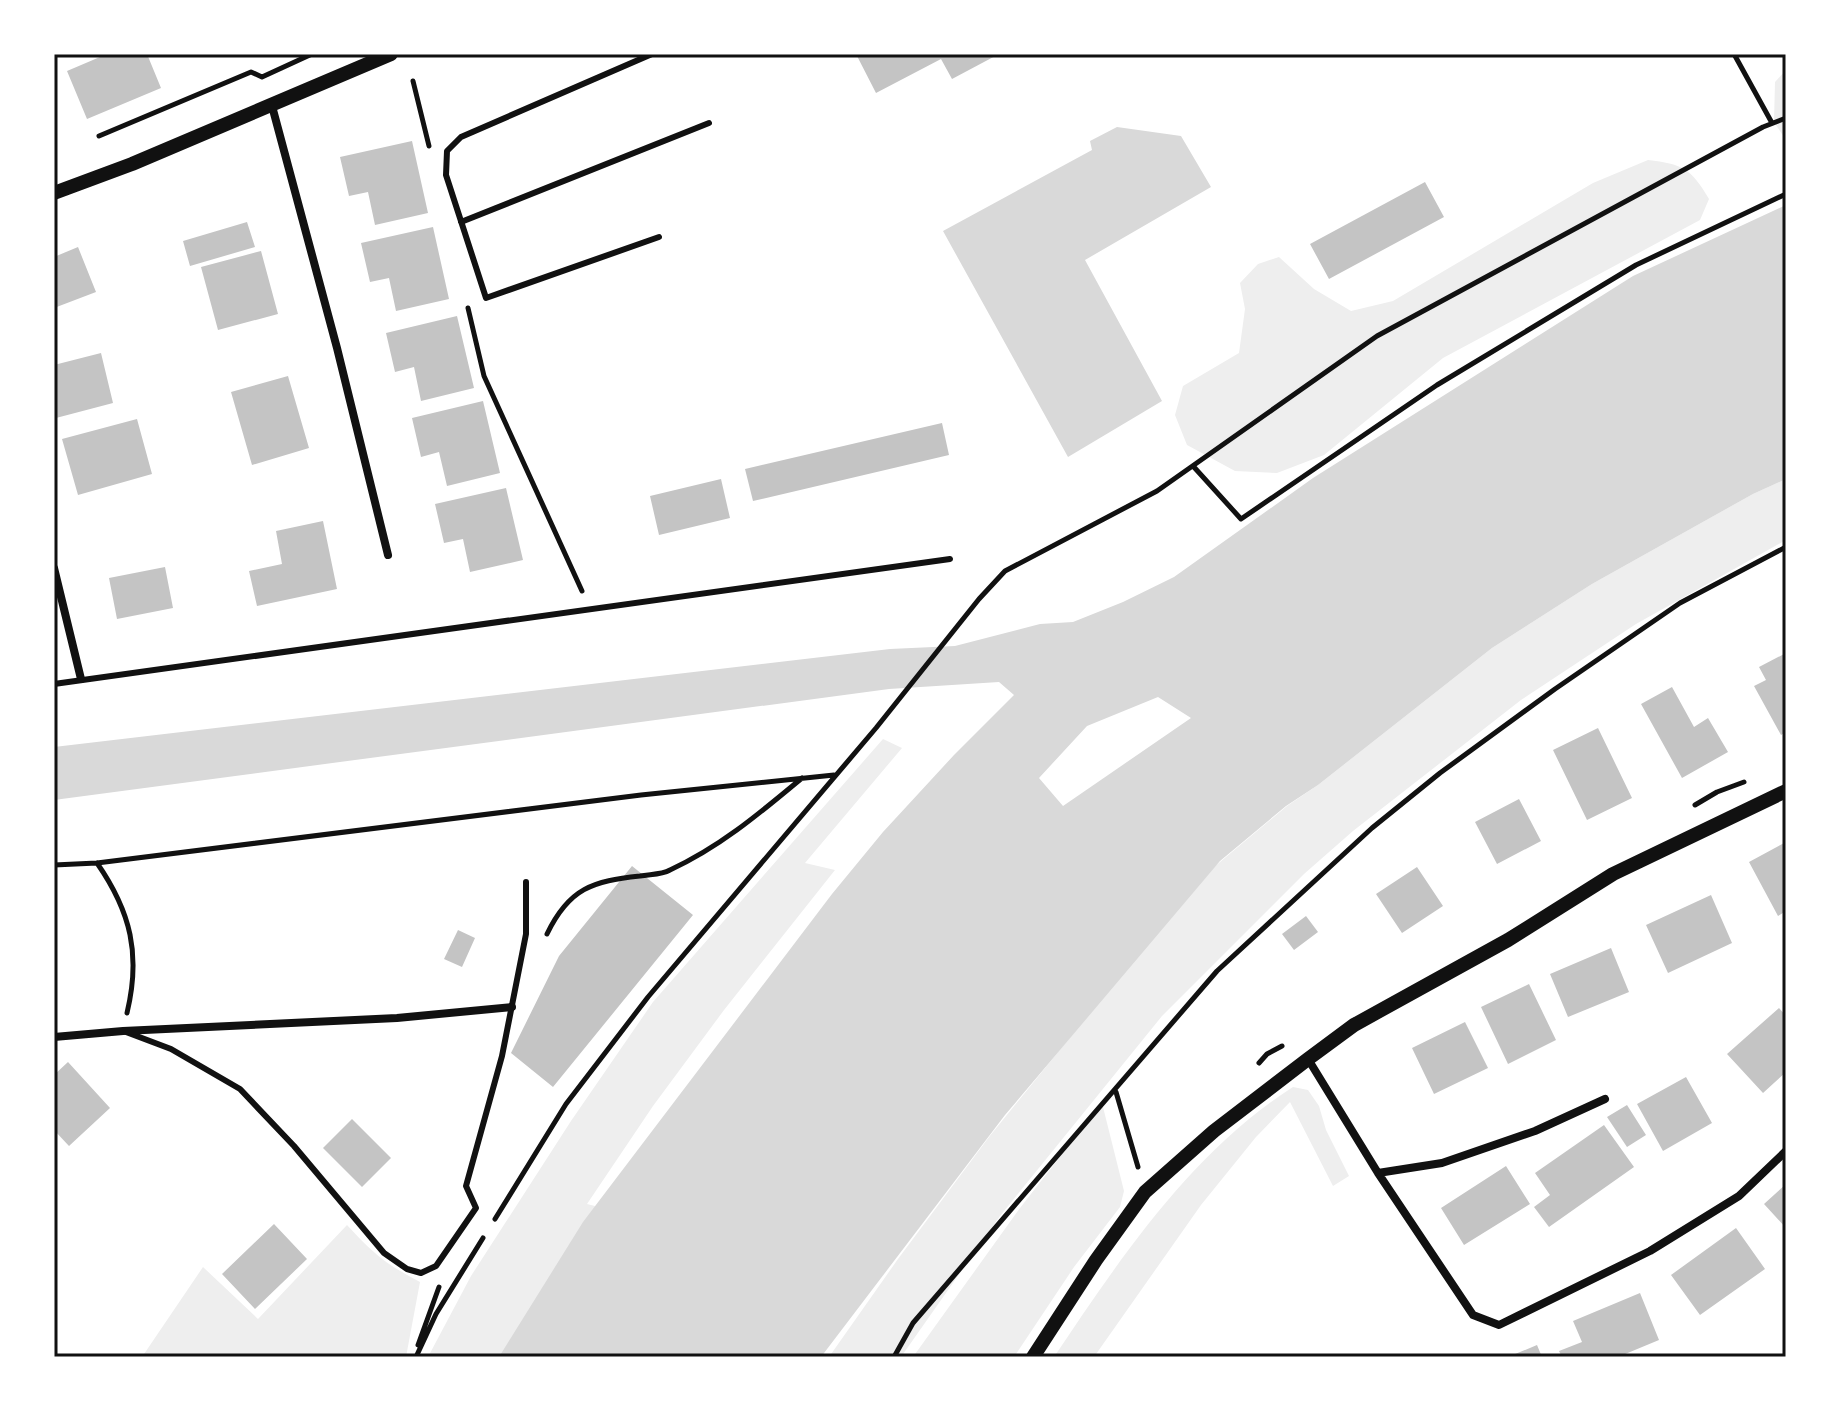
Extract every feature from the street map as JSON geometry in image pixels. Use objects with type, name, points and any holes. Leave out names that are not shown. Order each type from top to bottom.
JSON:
[{"type":"street","points":[[54,193],[132,164],[391,54]]},
{"type":"street","points":[[272,106],[341,363],[388,555]]},
{"type":"street","points":[[54,568],[81,679]]},
{"type":"street","points":[[1033,1357],[1145,1192],[1214,1131],[1308,1059],[1354,1025],[1508,940],[1613,874],[1786,791]]},
{"type":"street","points":[[54,1037],[397,1018],[512,1007]]},
{"type":"street","points":[[1308,1059],[1378,1173],[1473,1315],[1499,1325],[1650,1251],[1739,1196],[1786,1151]]},
{"type":"street","points":[[1378,1173],[1456,1158],[1535,1131],[1605,1099]]},
{"type":"lane","points":[[652,54],[461,137],[447,151],[446,175],[486,298],[659,237]]},
{"type":"lane","points":[[461,222],[709,123]]},
{"type":"lane","points":[[54,684],[950,559]]},
{"type":"lane","points":[[123,1031],[171,1049],[240,1089],[294,1146],[384,1253],[407,1269],[421,1273],[436,1266],[476,1208],[466,1186],[502,1056],[512,1007],[526,934],[526,882]]},
{"type":"path","points":[[99,136],[251,72],[262,77],[312,54]]},
{"type":"path","points":[[1734,54],[1772,123]]},
{"type":"path","points":[[413,81],[432,159]]},
{"type":"path","points":[[493,1222],[566,1104],[648,997],[1005,571],[1157,491],[1377,336],[1786,118]]},
{"type":"path","points":[[1193,465],[1241,519],[1437,385],[1636,265],[1786,194]]},
{"type":"path","points":[[465,299],[484,376],[590,608]]},
{"type":"path","points":[[894,1357],[913,1323],[1217,971],[1352,846],[1417,792],[1555,689],[1680,603],[1786,547]]},
{"type":"path","points":[[54,865],[97,863],[834,775]]},
{"type":"path","points":[[546,935],[553,920],[583,888],[603,880],[667,872],[728,839],[802,778]]},
{"type":"path","points":[[97,863],[124,910],[134,955],[132,991],[123,1031]]},
{"type":"path","points":[[1116,1091],[1145,1192]]},
{"type":"path","points":[[415,1357],[436,1314],[485,1235]]},
{"type":"path","points":[[415,1357],[444,1274]]},
{"type":"shaded area","points":[[1786,70],[1786,140],[1774,122],[1775,82]]},
{"type":"shaded area","points":[[1117,127],[1181,136],[1211,187],[1085,260],[1162,401],[1068,457],[943,231],[1092,150],[1090,141]]},
{"type":"shaded area","points":[[1648,160],[1677,166],[1697,180],[1709,199],[1700,220],[1443,358],[1324,455],[1277,473],[1235,471],[1187,445],[1175,415],[1183,386],[1239,353],[1245,309],[1240,283],[1258,264],[1279,257],[1314,289],[1351,311],[1393,301],[1593,183]]},
{"type":"shaded area","points":[[1786,205],[1786,479],[1753,494],[1592,584],[1492,648],[1318,785],[1286,806],[1220,861],[1005,1115],[821,1357],[499,1357],[583,1222],[832,894],[883,832],[1014,695],[999,682],[889,689],[54,800],[54,747],[890,649],[955,646],[1040,624],[1073,622],[1174,577],[1313,478],[1633,276]],"holes":[[[1158,697],[1191,718],[1063,806],[1039,778],[1087,726]]]},
{"type":"shaded area","points":[[1786,479],[1786,540],[1636,624],[1521,700],[1353,831],[1304,874],[1162,1016],[1000,1216],[901,1357],[829,1357],[989,1137],[1120,976],[1214,867],[1287,806],[1492,648],[1592,584],[1753,494]]},
{"type":"shaded area","points":[[883,739],[902,748],[805,863],[835,870],[724,1010],[653,1106],[587,1204],[599,1207],[511,1357],[428,1357],[471,1276],[571,1121],[653,1002]]},
{"type":"shaded area","points":[[1293,1087],[1308,1090],[1319,1106],[1326,1130],[1349,1176],[1333,1186],[1290,1102],[1256,1137],[1201,1205],[1094,1357],[1054,1357],[1132,1246],[1190,1175],[1256,1113]]},
{"type":"shaded area","points":[[1102,1103],[1124,1191],[1120,1207],[1074,1267],[1014,1357],[913,1357],[1020,1208]]},
{"type":"shaded area","points":[[347,1225],[380,1257],[420,1282],[406,1357],[142,1357],[203,1267],[258,1319]]},
{"type":"building","points":[[107,54],[147,54],[161,88],[87,119],[67,71]]},
{"type":"building","points":[[856,54],[999,54],[952,79],[941,59],[876,93]]},
{"type":"building","points":[[412,141],[428,213],[375,225],[368,192],[349,196],[340,157]]},
{"type":"building","points":[[1425,182],[1444,217],[1329,279],[1310,244]]},
{"type":"building","points":[[247,222],[255,247],[190,266],[183,241]]},
{"type":"building","points":[[433,227],[449,299],[396,311],[389,278],[370,282],[361,243]]},
{"type":"building","points":[[78,247],[96,292],[54,308],[54,257]]},
{"type":"building","points":[[261,251],[278,314],[218,330],[201,267]]},
{"type":"building","points":[[457,316],[474,388],[421,401],[414,367],[395,372],[386,333]]},
{"type":"building","points":[[101,353],[113,403],[56,418],[54,365]]},
{"type":"building","points":[[288,376],[309,448],[252,465],[231,392]]},
{"type":"building","points":[[483,401],[500,473],[447,486],[439,452],[421,457],[412,418]]},
{"type":"building","points":[[137,419],[152,474],[78,495],[62,439]]},
{"type":"building","points":[[942,423],[949,455],[753,501],[745,469]]},
{"type":"building","points":[[721,479],[730,518],[659,535],[650,496]]},
{"type":"building","points":[[506,488],[523,560],[470,572],[463,539],[444,543],[435,504]]},
{"type":"building","points":[[323,521],[337,589],[257,606],[249,571],[282,564],[276,531]]},
{"type":"building","points":[[165,567],[173,608],[117,619],[109,578]]},
{"type":"building","points":[[1786,653],[1786,732],[1781,735],[1754,686],[1766,680],[1759,667]]},
{"type":"building","points":[[1672,687],[1694,727],[1708,718],[1728,752],[1682,778],[1641,704]]},
{"type":"building","points":[[1598,728],[1632,798],[1587,820],[1553,750]]},
{"type":"building","points":[[1519,799],[1541,841],[1497,864],[1475,822]]},
{"type":"building","points":[[1786,842],[1786,911],[1778,916],[1749,862]]},
{"type":"building","points":[[632,866],[693,915],[553,1087],[511,1053],[559,956]]},
{"type":"building","points":[[1417,867],[1443,906],[1402,933],[1376,894]]},
{"type":"building","points":[[1711,895],[1732,943],[1668,973],[1646,925]]},
{"type":"building","points":[[1306,916],[1318,932],[1294,950],[1282,934]]},
{"type":"building","points":[[458,930],[475,938],[462,967],[444,959]]},
{"type":"building","points":[[1611,948],[1629,992],[1568,1017],[1550,974]]},
{"type":"building","points":[[1529,984],[1556,1040],[1508,1064],[1481,1007]]},
{"type":"building","points":[[1779,1008],[1786,1016],[1786,1072],[1763,1093],[1727,1054]]},
{"type":"building","points":[[1465,1022],[1488,1068],[1434,1094],[1412,1048]]},
{"type":"building","points":[[68,1062],[110,1108],[69,1146],[54,1130],[54,1075]]},
{"type":"building","points":[[1686,1077],[1712,1123],[1663,1151],[1637,1104]]},
{"type":"building","points":[[1627,1105],[1646,1135],[1627,1147],[1607,1117]]},
{"type":"building","points":[[352,1119],[391,1158],[362,1187],[323,1148]]},
{"type":"building","points":[[1604,1125],[1634,1167],[1549,1227],[1534,1207],[1550,1195],[1535,1173]]},
{"type":"building","points":[[1506,1166],[1530,1204],[1464,1245],[1441,1208]]},
{"type":"building","points":[[1786,1184],[1786,1228],[1764,1204]]},
{"type":"building","points":[[274,1224],[307,1259],[255,1309],[222,1274]]},
{"type":"building","points":[[1736,1228],[1765,1269],[1700,1315],[1671,1275]]},
{"type":"building","points":[[1640,1293],[1659,1340],[1618,1357],[1562,1357],[1559,1351],[1582,1342],[1573,1321]]},
{"type":"building","points":[[1537,1345],[1542,1357],[1508,1357]]}]
